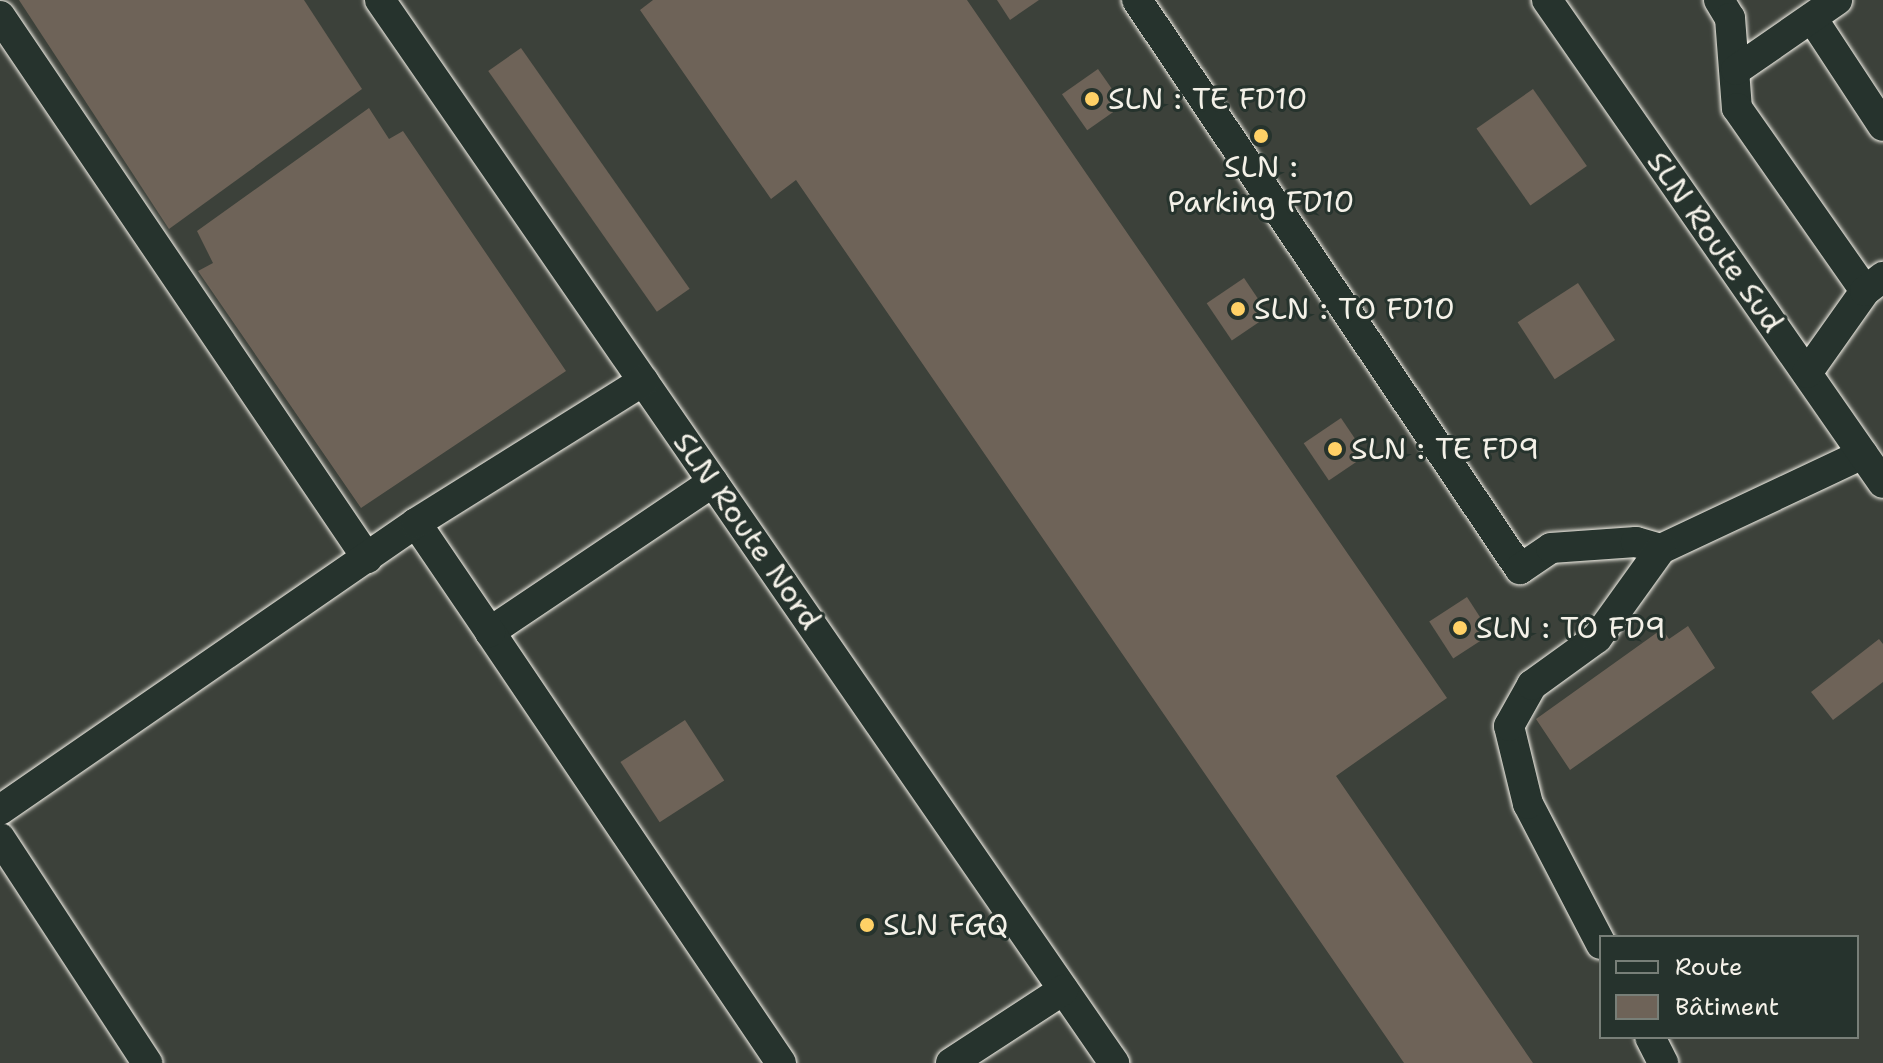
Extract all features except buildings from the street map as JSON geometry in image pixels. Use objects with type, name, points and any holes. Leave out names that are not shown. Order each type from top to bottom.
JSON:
[{"type":"lane","name":"SLN Route Nord","points":[[380,0],[1114,1063]]},
{"type":"lane","points":[[1137,0],[1520,569],[1551,548],[1648,545],[1863,454]]},
{"type":"lane","name":"SLN Route Sud","points":[[1547,0],[1883,483]]},
{"type":"lane","points":[[1719,0],[1730,18],[1737,108],[1877,285],[1807,373]]},
{"type":"lane","points":[[1736,70],[1837,0]]},
{"type":"lane","points":[[0,16],[367,558]]},
{"type":"lane","points":[[1812,18],[1883,126]]},
{"type":"lane","points":[[0,810],[416,523],[643,381]]},
{"type":"lane","points":[[490,632],[713,482]]},
{"type":"lane","points":[[416,523],[781,1063]]},
{"type":"lane","points":[[1599,940],[1528,804],[1509,726],[1532,685],[1597,638],[1648,545]]},
{"type":"lane","points":[[0,838],[147,1063]]},
{"type":"lane","points":[[951,1063],[1063,990]]},
{"type":"lane","points":[[1651,1039],[1663,1063]]},
{"type":"shaded area","points":[[0,0],[1883,0],[1883,1063],[0,1063]]},
{"type":"place","name":"SLN : TE FD10","points":[[1092,99]]},
{"type":"place","name":"SLN : Parking FD10","points":[[1261,136]]},
{"type":"place","name":"SLN : TO FD10","points":[[1238,309]]},
{"type":"place","name":"SLN : TE FD9","points":[[1335,449]]},
{"type":"place","name":"SLN : TO FD9","points":[[1460,628]]},
{"type":"place","name":"SLN FGQ","points":[[867,925]]}]
